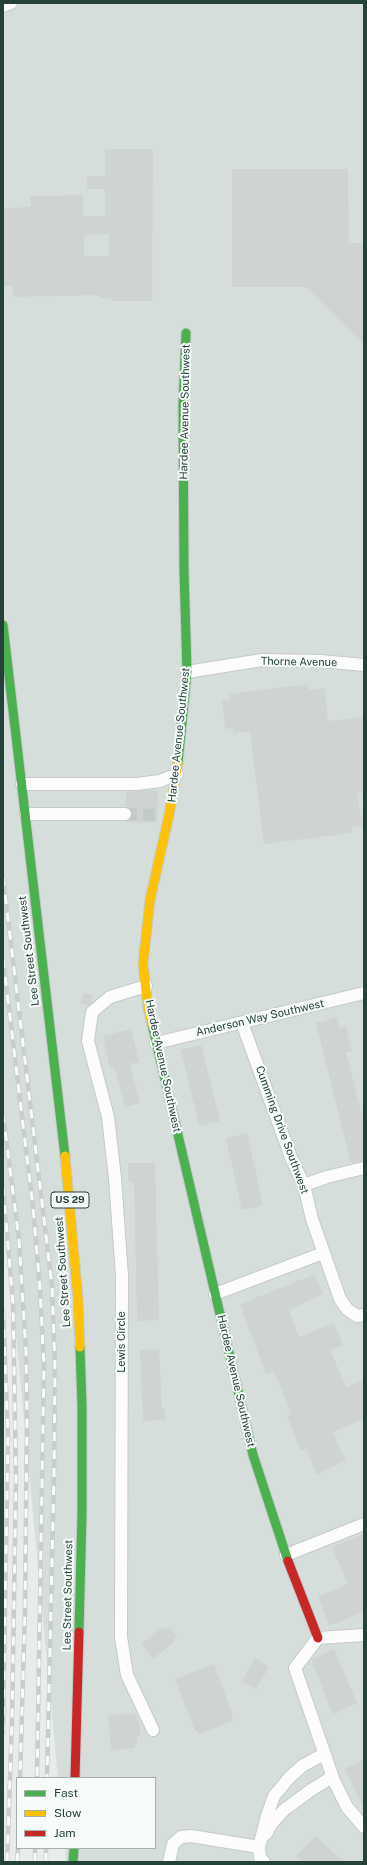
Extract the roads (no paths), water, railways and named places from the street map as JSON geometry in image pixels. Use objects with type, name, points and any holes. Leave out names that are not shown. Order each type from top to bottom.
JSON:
[{"type":"street","points":[[3,6],[11,3]]},
{"type":"street","name":"Hardee Avenue Southwest","points":[[186,333],[183,422],[184,570],[187,672],[177,774],[164,815],[150,900],[143,964],[148,1008],[253,1455],[286,1555],[318,1638]]},
{"type":"street","name":"Lee Street Southwest","points":[[3,625],[69,1194],[78,1299],[82,1406],[82,1512],[75,1777]]},
{"type":"street","name":"Thorne Avenue","points":[[187,672],[262,660],[320,661],[364,665]]},
{"type":"street","points":[[22,784],[138,784],[160,781],[177,774]]},
{"type":"street","points":[[26,814],[125,814]]},
{"type":"street","name":"Lewis Circle","points":[[146,986],[110,997],[92,1012],[88,1040],[108,1117],[115,1178],[122,1276],[121,1637],[127,1674],[153,1730]]},
{"type":"street","name":"Anderson Way Southwest","points":[[156,1043],[364,993]]},
{"type":"street","name":"Cumming Drive Southwest","points":[[242,1023],[292,1160],[304,1185],[312,1219],[323,1254],[340,1299],[347,1309],[357,1316],[364,1315]]},
{"type":"street","points":[[304,1185],[326,1177],[364,1168]]},
{"type":"street","points":[[215,1294],[323,1254]]},
{"type":"street","points":[[286,1555],[364,1524]]},
{"type":"street","points":[[364,1635],[318,1638],[295,1668],[332,1778],[347,1807],[364,1827]]},
{"type":"street","points":[[264,1862],[260,1858],[259,1847],[270,1807],[281,1786],[302,1766],[324,1754]]},
{"type":"street","points":[[259,1847],[272,1823],[284,1810],[311,1790],[332,1778]]},
{"type":"street","points":[[169,1862],[173,1844],[181,1837],[191,1836],[259,1847]]},
{"type":"street","points":[[73,1862],[74,1849]]},
{"type":"tunnel","points":[[125,814],[158,815]]},
{"type":"railway","points":[[3,877],[52,1286],[55,1367],[54,1476],[47,1777]]},
{"type":"railway","points":[[3,959],[33,1207],[40,1288],[44,1367],[37,1777]]},
{"type":"railway","points":[[3,1114],[19,1240],[26,1352],[27,1415],[25,1610],[20,1777]]},
{"type":"railway","points":[[3,1187],[13,1303],[16,1479],[12,1721],[7,1862]]},
{"type":"railway","points":[[3,1311],[8,1436],[3,1732]]},
{"type":"railway","points":[[17,1862],[18,1849]]},
{"type":"railway","points":[[35,1849],[35,1862]]},
{"type":"railway","points":[[46,1849],[46,1862]]}]
